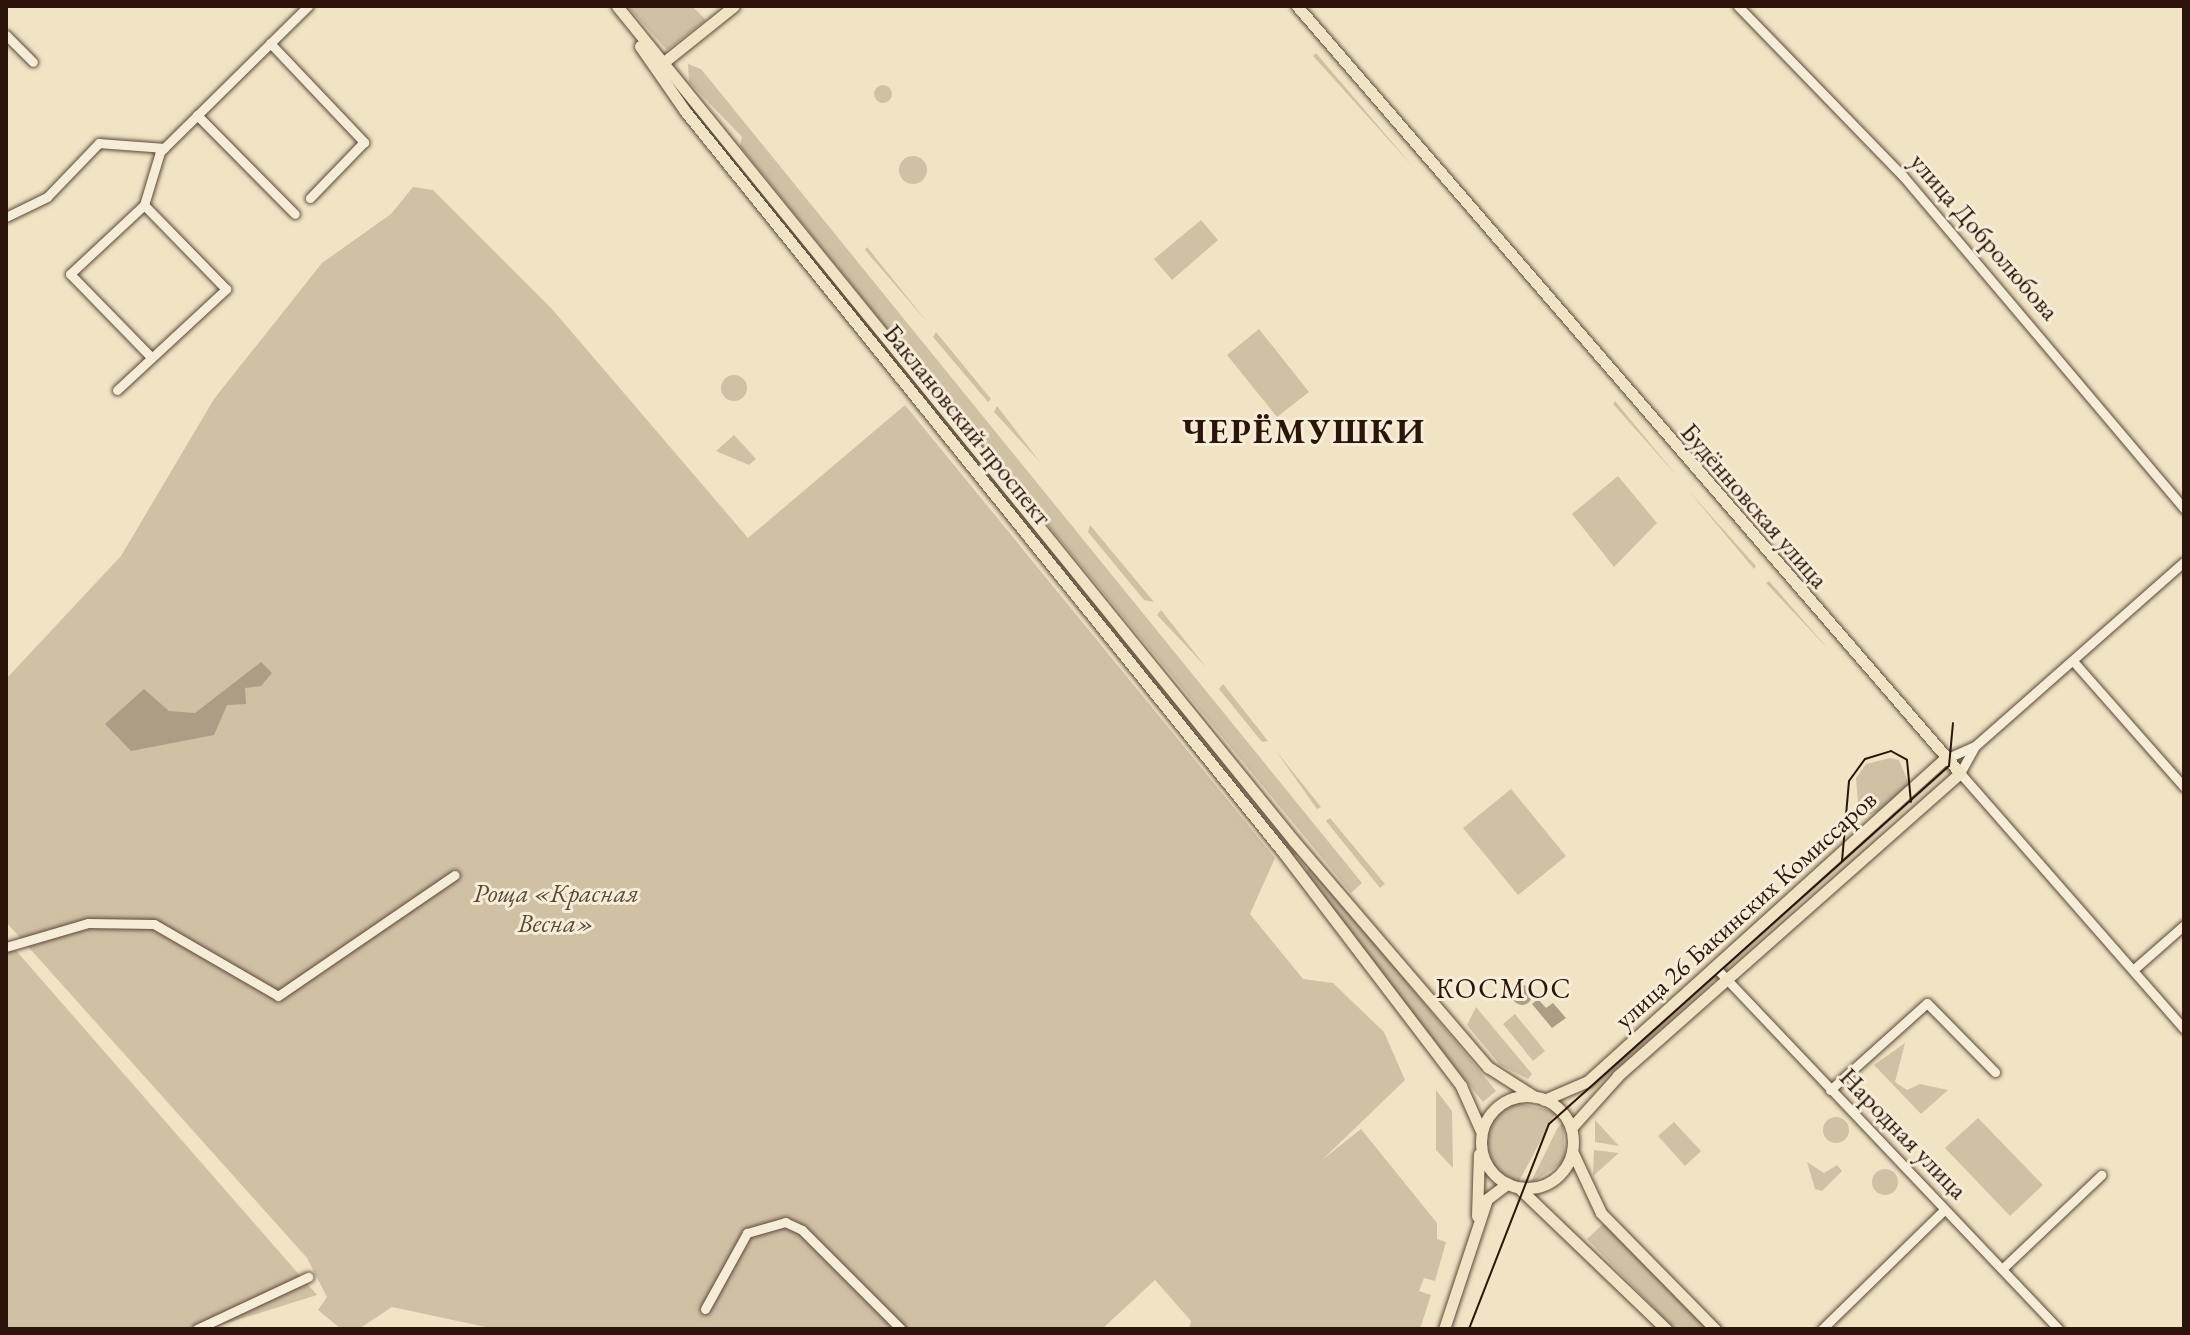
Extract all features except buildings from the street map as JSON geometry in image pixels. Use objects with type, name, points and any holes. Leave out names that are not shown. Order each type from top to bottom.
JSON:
[{"type":"main road","name":"Баклановский проспект","points":[[607,6],[1310,857],[1488,1067],[1540,1098]]},
{"type":"main road","name":"Баклановский проспект","points":[[617,6],[659,66],[1461,1086],[1481,1137]]},
{"type":"main road","points":[[659,66],[734,6]]},
{"type":"main road","name":"Будённовская улица","points":[[1297,6],[1943,760],[1960,773]]},
{"type":"main road","name":"улица 26 Бакинских Комиссаров","points":[[1540,1098],[1588,1081],[1943,760]]},
{"type":"main road","name":"улица 26 Бакинских Комиссаров","points":[[1571,1128],[1727,980],[1960,773]]},
{"type":"main road","points":[[1476,1229],[1481,1137],[1501,1104],[1540,1098],[1571,1128],[1572,1150],[1601,1213],[1715,1329]]},
{"type":"main road","points":[[1481,1137],[1489,1169],[1556,1216],[1666,1329]]},
{"type":"main road","points":[[1444,1329],[1487,1199],[1512,1185],[1553,1179],[1572,1150]]},
{"type":"street","points":[[151,357],[70,274],[144,205],[152,163],[164,148],[308,6]]},
{"type":"street","name":"улица Добролюбова","points":[[1738,6],[1903,176],[2184,509]]},
{"type":"street","points":[[6,35],[33,62]]},
{"type":"street","points":[[270,43],[364,142],[310,198]]},
{"type":"street","points":[[197,115],[295,214]]},
{"type":"street","points":[[6,217],[47,197],[99,143],[164,148]]},
{"type":"street","points":[[117,390],[226,289],[144,205]]},
{"type":"street","name":"улица 26 Бакинских Комиссаров","points":[[1943,760],[1975,746],[2184,562]]},
{"type":"street","points":[[2073,661],[2184,787]]},
{"type":"street","name":"улица 26 Бакинских Комиссаров","points":[[1960,773],[1975,746]]},
{"type":"street","name":"Будённовская улица","points":[[1960,773],[2184,1029]]},
{"type":"street","points":[[1294,870],[1310,857]]},
{"type":"street","points":[[6,947],[88,923],[154,924],[278,996],[455,875]]},
{"type":"street","points":[[2133,970],[2184,925]]},
{"type":"street","name":"Народная улица","points":[[1716,968],[2059,1329]]},
{"type":"street","points":[[1830,1090],[1927,1003],[1995,1072]]},
{"type":"street","points":[[2002,1269],[2101,1175]]},
{"type":"street","points":[[1822,1329],[1944,1210]]},
{"type":"street","points":[[705,1309],[747,1233],[785,1222],[802,1230],[901,1329]]},
{"type":"street","points":[[197,1329],[308,1277]]},
{"type":"green space","points":[[627,6],[692,6],[706,20],[667,50]]},
{"type":"green space","points":[[1316,53],[1415,169],[1313,56]]},
{"type":"green space","points":[[688,64],[701,69],[1362,883],[1351,893],[942,397],[740,146],[742,137],[689,82]]},
{"type":"green space","points":[[883,85],[892,94],[883,103],[874,94]]},
{"type":"green space","points":[[703,120],[1297,853],[1293,857],[700,122]]},
{"type":"green space","points":[[913,156],[923,160],[927,170],[923,180],[913,184],[903,180],[899,170],[903,160]]},
{"type":"green space","name":"Роща «Красная Весна»","points":[[413,187],[433,190],[552,309],[748,538],[905,405],[1275,858],[1250,914],[1303,979],[1333,983],[1384,1032],[1405,1080],[1322,1160],[1361,1129],[1437,1223],[1437,1239],[1446,1242],[1435,1281],[1424,1278],[1419,1291],[1431,1295],[1420,1329],[1189,1329],[1191,1321],[1155,1280],[1102,1329],[495,1329],[392,1307],[359,1329],[341,1329],[318,1310],[327,1297],[307,1258],[6,922],[6,679],[121,556],[214,399],[322,263],[391,214]]},
{"type":"green space","points":[[1201,220],[1218,240],[1172,280],[1154,259]]},
{"type":"green space","points":[[867,247],[928,323],[865,250]]},
{"type":"green space","points":[[1259,329],[1309,392],[1277,417],[1227,355]]},
{"type":"green space","points":[[936,332],[991,399],[988,402],[933,337]]},
{"type":"green space","points":[[734,375],[743,379],[747,388],[743,397],[734,401],[725,397],[721,388],[725,379]]},
{"type":"green space","points":[[1615,401],[1677,476],[1613,404]]},
{"type":"green space","points":[[997,406],[1040,462],[994,412]]},
{"type":"green space","points":[[734,435],[756,459],[749,465],[716,451]]},
{"type":"green space","points":[[1618,476],[1657,523],[1614,567],[1572,514]]},
{"type":"green space","points":[[1688,490],[1756,566],[1754,569]]},
{"type":"green space","points":[[1090,525],[1154,602],[1144,600],[1088,532]]},
{"type":"green space","points":[[1769,581],[1830,651],[1766,583]]},
{"type":"green space","points":[[1161,610],[1206,667],[1157,615]]},
{"type":"green space","points":[[1223,684],[1268,741],[1262,742],[1219,689]]},
{"type":"green space","points":[[1276,751],[1321,807],[1317,809]]},
{"type":"green space","points":[[1890,758],[1899,760],[1909,784],[1880,811],[1859,818],[1856,778],[1866,764]]},
{"type":"green space","points":[[1511,789],[1566,856],[1518,895],[1463,828]]},
{"type":"green space","points":[[1330,818],[1385,884],[1380,888],[1326,821]]},
{"type":"green space","points":[[1311,865],[1496,1091],[1483,1102],[1303,876]]},
{"type":"green space","points":[[6,939],[317,1295],[208,1329],[6,1329]]},
{"type":"green space","points":[[1476,1007],[1532,1074],[1528,1079],[1500,1065],[1467,1025]]},
{"type":"green space","points":[[1515,1014],[1545,1051],[1533,1061],[1503,1024]]},
{"type":"green space","points":[[1905,1043],[1895,1082],[1907,1090],[1920,1084],[1948,1090],[1921,1114],[1874,1065]]},
{"type":"green space","points":[[1436,1090],[1452,1111],[1453,1168],[1436,1150]]},
{"type":"green space","points":[[1515,1102],[1556,1112],[1518,1183],[1494,1168],[1485,1140],[1492,1119]]},
{"type":"green space","points":[[1836,1117],[1845,1121],[1849,1130],[1845,1139],[1836,1143],[1827,1139],[1823,1130],[1827,1121]]},
{"type":"green space","points":[[1978,1118],[2043,1185],[2010,1216],[1945,1148]]},
{"type":"green space","points":[[1595,1120],[1619,1146],[1595,1142]]},
{"type":"green space","points":[[1563,1122],[1565,1161],[1530,1184],[1557,1129]]},
{"type":"green space","points":[[1674,1122],[1701,1151],[1685,1166],[1658,1136]]},
{"type":"green space","points":[[1594,1150],[1619,1153],[1593,1176]]},
{"type":"green space","points":[[1807,1162],[1824,1173],[1837,1165],[1842,1171],[1822,1191],[1815,1189]]},
{"type":"green space","points":[[1885,1169],[1894,1173],[1898,1182],[1894,1191],[1885,1195],[1876,1191],[1872,1182],[1876,1173]]},
{"type":"green space","points":[[1605,1222],[1709,1329],[1675,1329],[1587,1239]]},
{"type":"shaded area","points":[[261,662],[272,673],[261,686],[245,688],[246,704],[227,705],[214,735],[131,751],[105,724],[144,689],[169,711],[195,713]]},
{"type":"shaded area","points":[[1522,985],[1529,988],[1532,995],[1529,1002],[1522,1005],[1515,1002],[1512,995],[1515,988]]},
{"type":"shaded area","points":[[1538,999],[1546,1008],[1553,1003],[1566,1018],[1552,1028],[1532,1004]]},
{"type":"tram line","points":[[1469,1329],[1549,1124],[1949,766],[1953,723]]},
{"type":"tram line","points":[[1842,861],[1849,781],[1865,759],[1891,751],[1907,760],[1911,802]]},
{"type":"district","name":"ЧЕРЁМУШКИ","points":[[1304,432]]},
{"type":"district","name":"КОСМОС","points":[[1504,988]]}]
